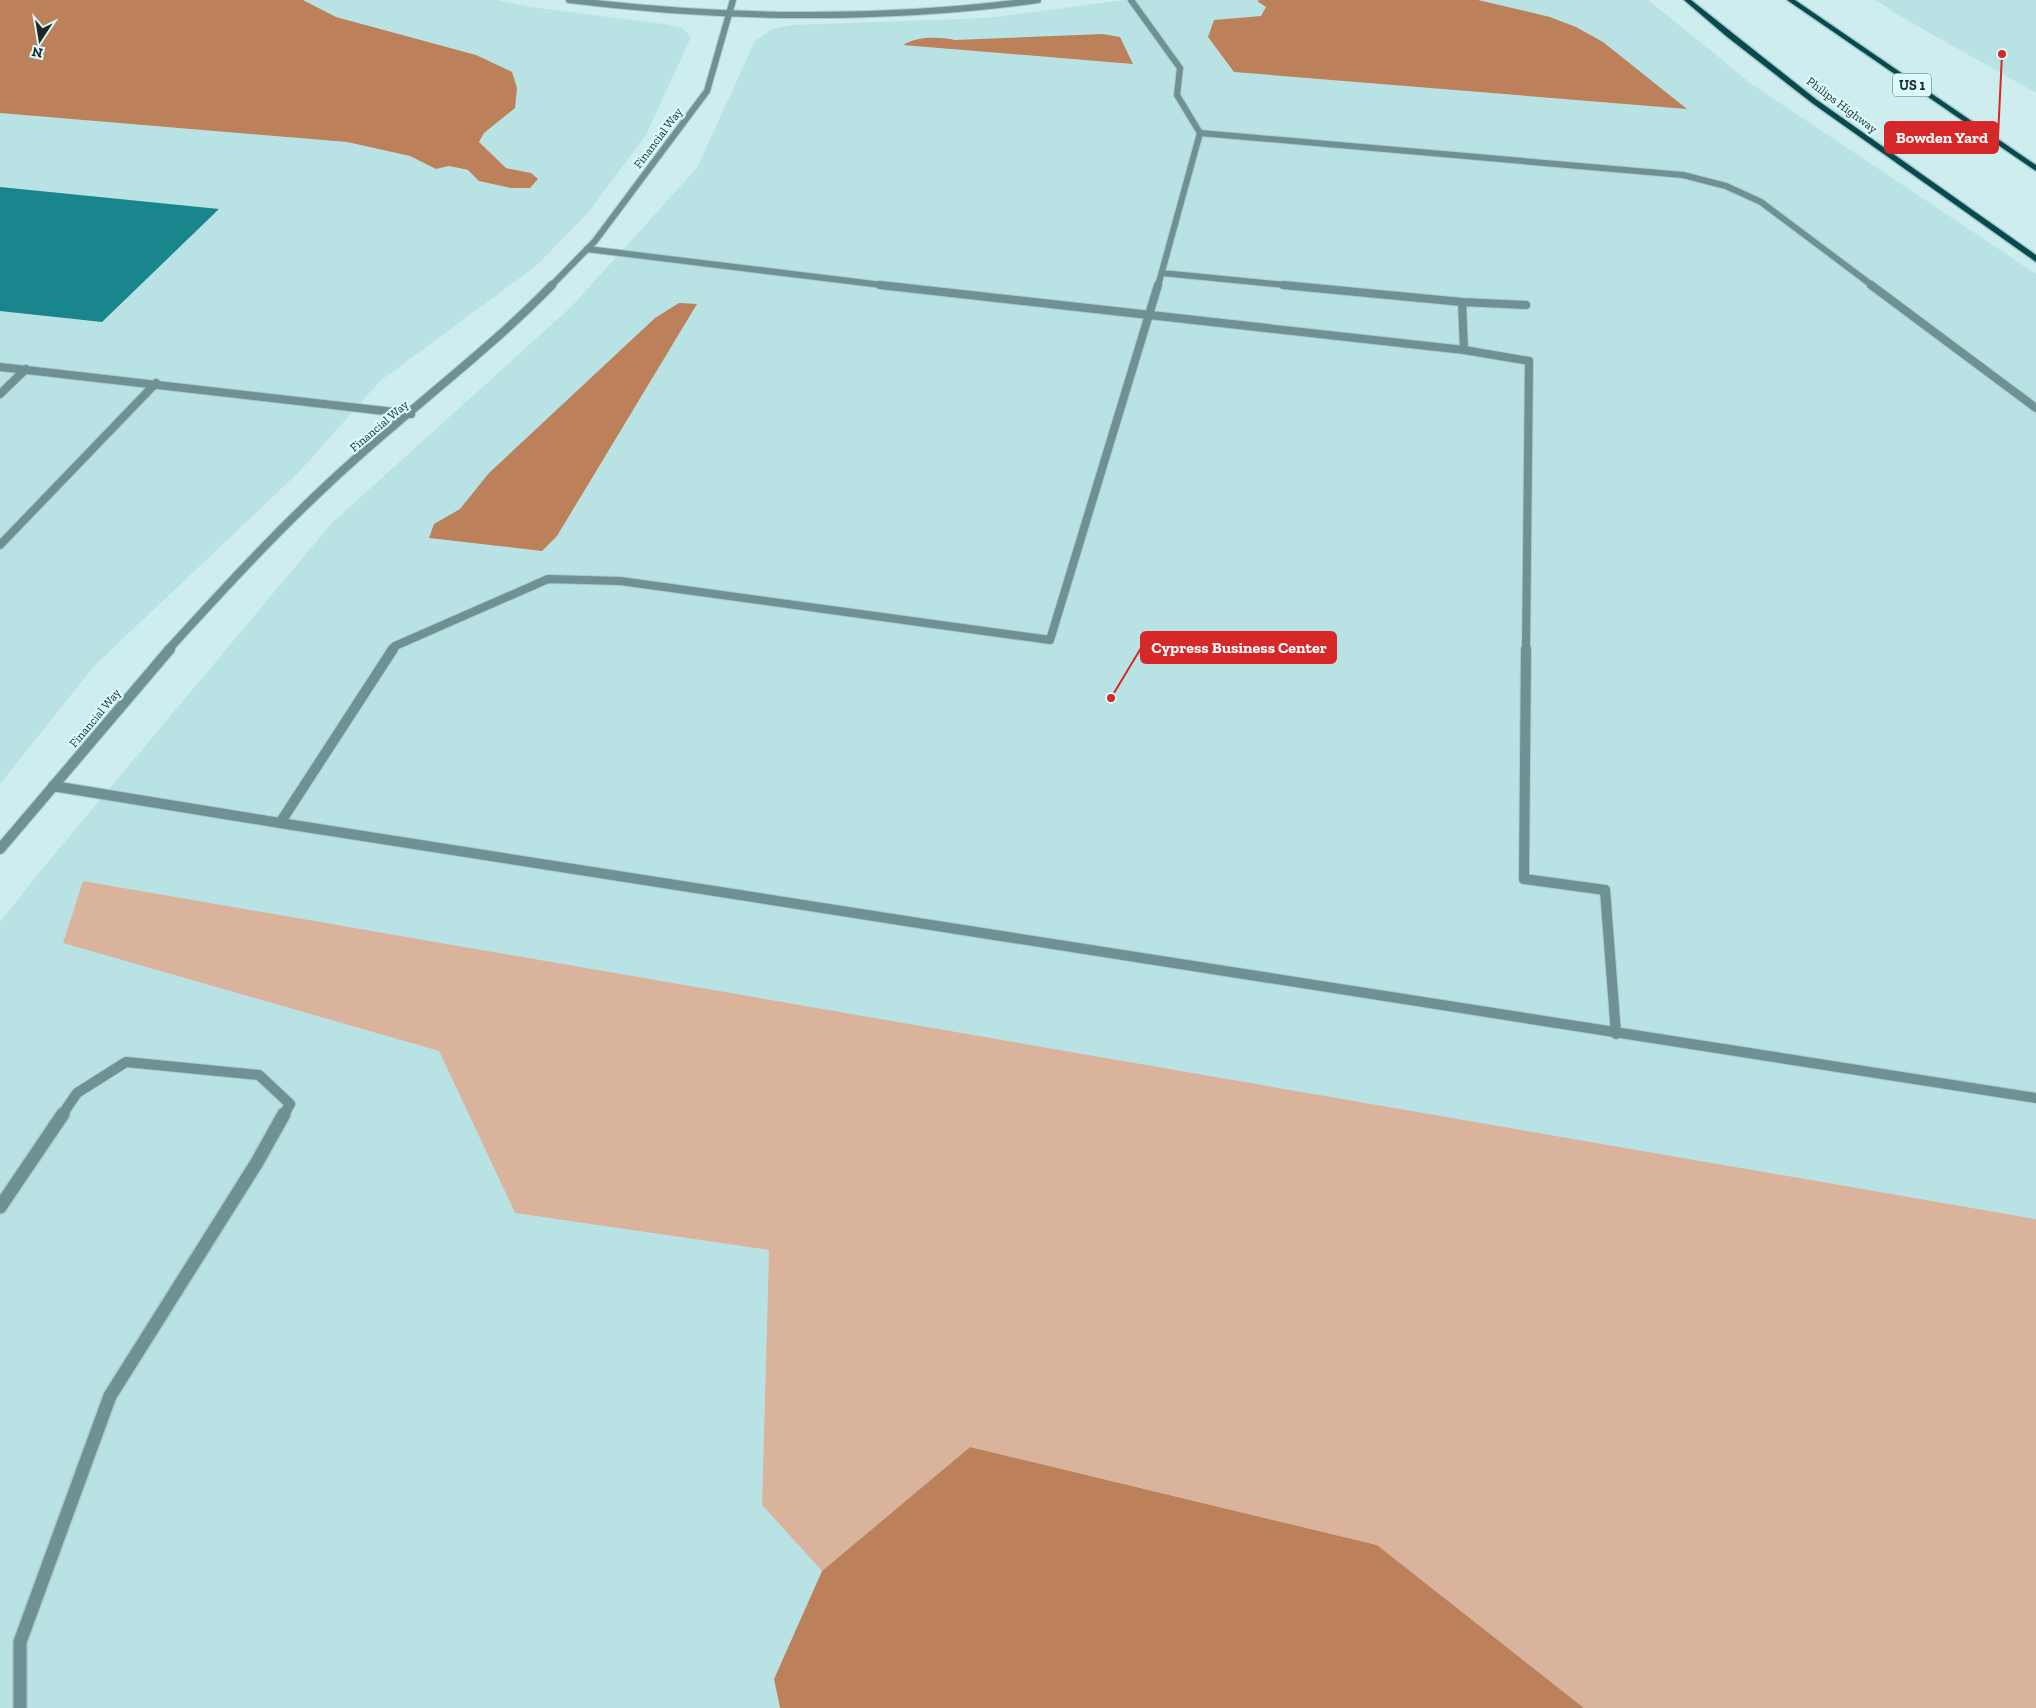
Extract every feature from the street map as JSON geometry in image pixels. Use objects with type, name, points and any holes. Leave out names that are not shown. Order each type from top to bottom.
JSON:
[{"type":"main road","name":"Philips Highway","points":[[1686,0],[1868,139],[2036,259]]},
{"type":"main road","name":"US 1","points":[[1790,0],[2036,169]]},
{"type":"street","points":[[569,0],[629,8],[730,13],[874,13],[1013,4],[1038,0]]},
{"type":"street","name":"Financial Way","points":[[0,849],[147,674],[226,586],[330,483],[515,323],[587,249],[707,91],[733,0]]},
{"type":"street","points":[[280,823],[395,646],[548,578],[620,581],[1050,640],[1162,273],[1200,133],[1177,95],[1180,68],[1131,0]]},
{"type":"street","points":[[1200,133],[1683,175],[1726,186],[1761,202],[2036,408]]},
{"type":"street","points":[[587,249],[1148,316],[1464,350],[1529,361],[1524,879],[1605,890],[1616,1034]]},
{"type":"street","points":[[1162,273],[1462,302],[1526,305]]},
{"type":"street","points":[[1462,302],[1464,350]]},
{"type":"street","points":[[0,367],[156,383],[411,414]]},
{"type":"street","points":[[0,394],[26,370]]},
{"type":"street","points":[[0,545],[156,383]]},
{"type":"street","points":[[53,786],[1616,1034],[2036,1098]]},
{"type":"street","points":[[0,1207],[77,1093],[126,1062],[259,1074],[290,1104],[256,1164],[110,1396],[20,1642],[20,1708]]},
{"type":"shaded area","points":[[0,0],[303,0],[336,17],[476,55],[512,72],[517,88],[515,108],[484,133],[479,142],[506,168],[531,173],[538,179],[530,188],[511,188],[479,181],[468,170],[449,166],[436,169],[410,156],[347,142],[0,113]]},
{"type":"shaded area","points":[[303,0],[497,0],[530,7],[663,24],[682,28],[691,37],[646,135],[587,214],[536,266],[380,381],[300,471],[94,666],[0,784],[0,113],[347,142],[410,156],[436,169],[449,166],[530,188],[538,179],[531,173],[506,168],[479,142],[484,133],[515,108],[476,55],[336,17]]},
{"type":"shaded area","points":[[1125,0],[1648,0],[1753,85],[2036,274],[2036,1219],[83,882],[63,943],[439,1051],[515,1213],[769,1250],[762,1505],[822,1571],[774,1679],[780,1708],[0,1708],[0,922],[332,523],[571,307],[697,168],[755,41],[772,29],[793,25],[987,18]]},
{"type":"shaded area","points":[[1478,0],[1550,17],[1576,27],[1603,42],[1687,109],[1234,72],[1208,37],[1214,20],[1261,16],[1266,7],[1257,1]]},
{"type":"shaded area","points":[[1876,0],[2036,0],[2036,93],[1898,15]]},
{"type":"shaded area","points":[[1103,34],[1120,37],[1133,64],[903,45],[915,40],[929,38],[955,40]]},
{"type":"shaded area","points":[[679,303],[697,304],[557,536],[542,551],[429,538],[434,524],[460,509],[489,473],[655,318]]},
{"type":"shaded area","points":[[83,881],[2036,1219],[2036,1708],[1584,1708],[1377,1545],[970,1447],[822,1571],[762,1505],[769,1250],[515,1213],[439,1051],[63,943]]},
{"type":"shaded area","points":[[970,1447],[1377,1545],[1584,1708],[780,1708],[774,1679],[822,1571]]},
{"type":"building","points":[[0,187],[219,209],[102,322],[0,311]]},
{"type":"place","name":"Bowden Yard","points":[[2002,54]]},
{"type":"place","name":"Cypress Business Center","points":[[1111,698]]}]
